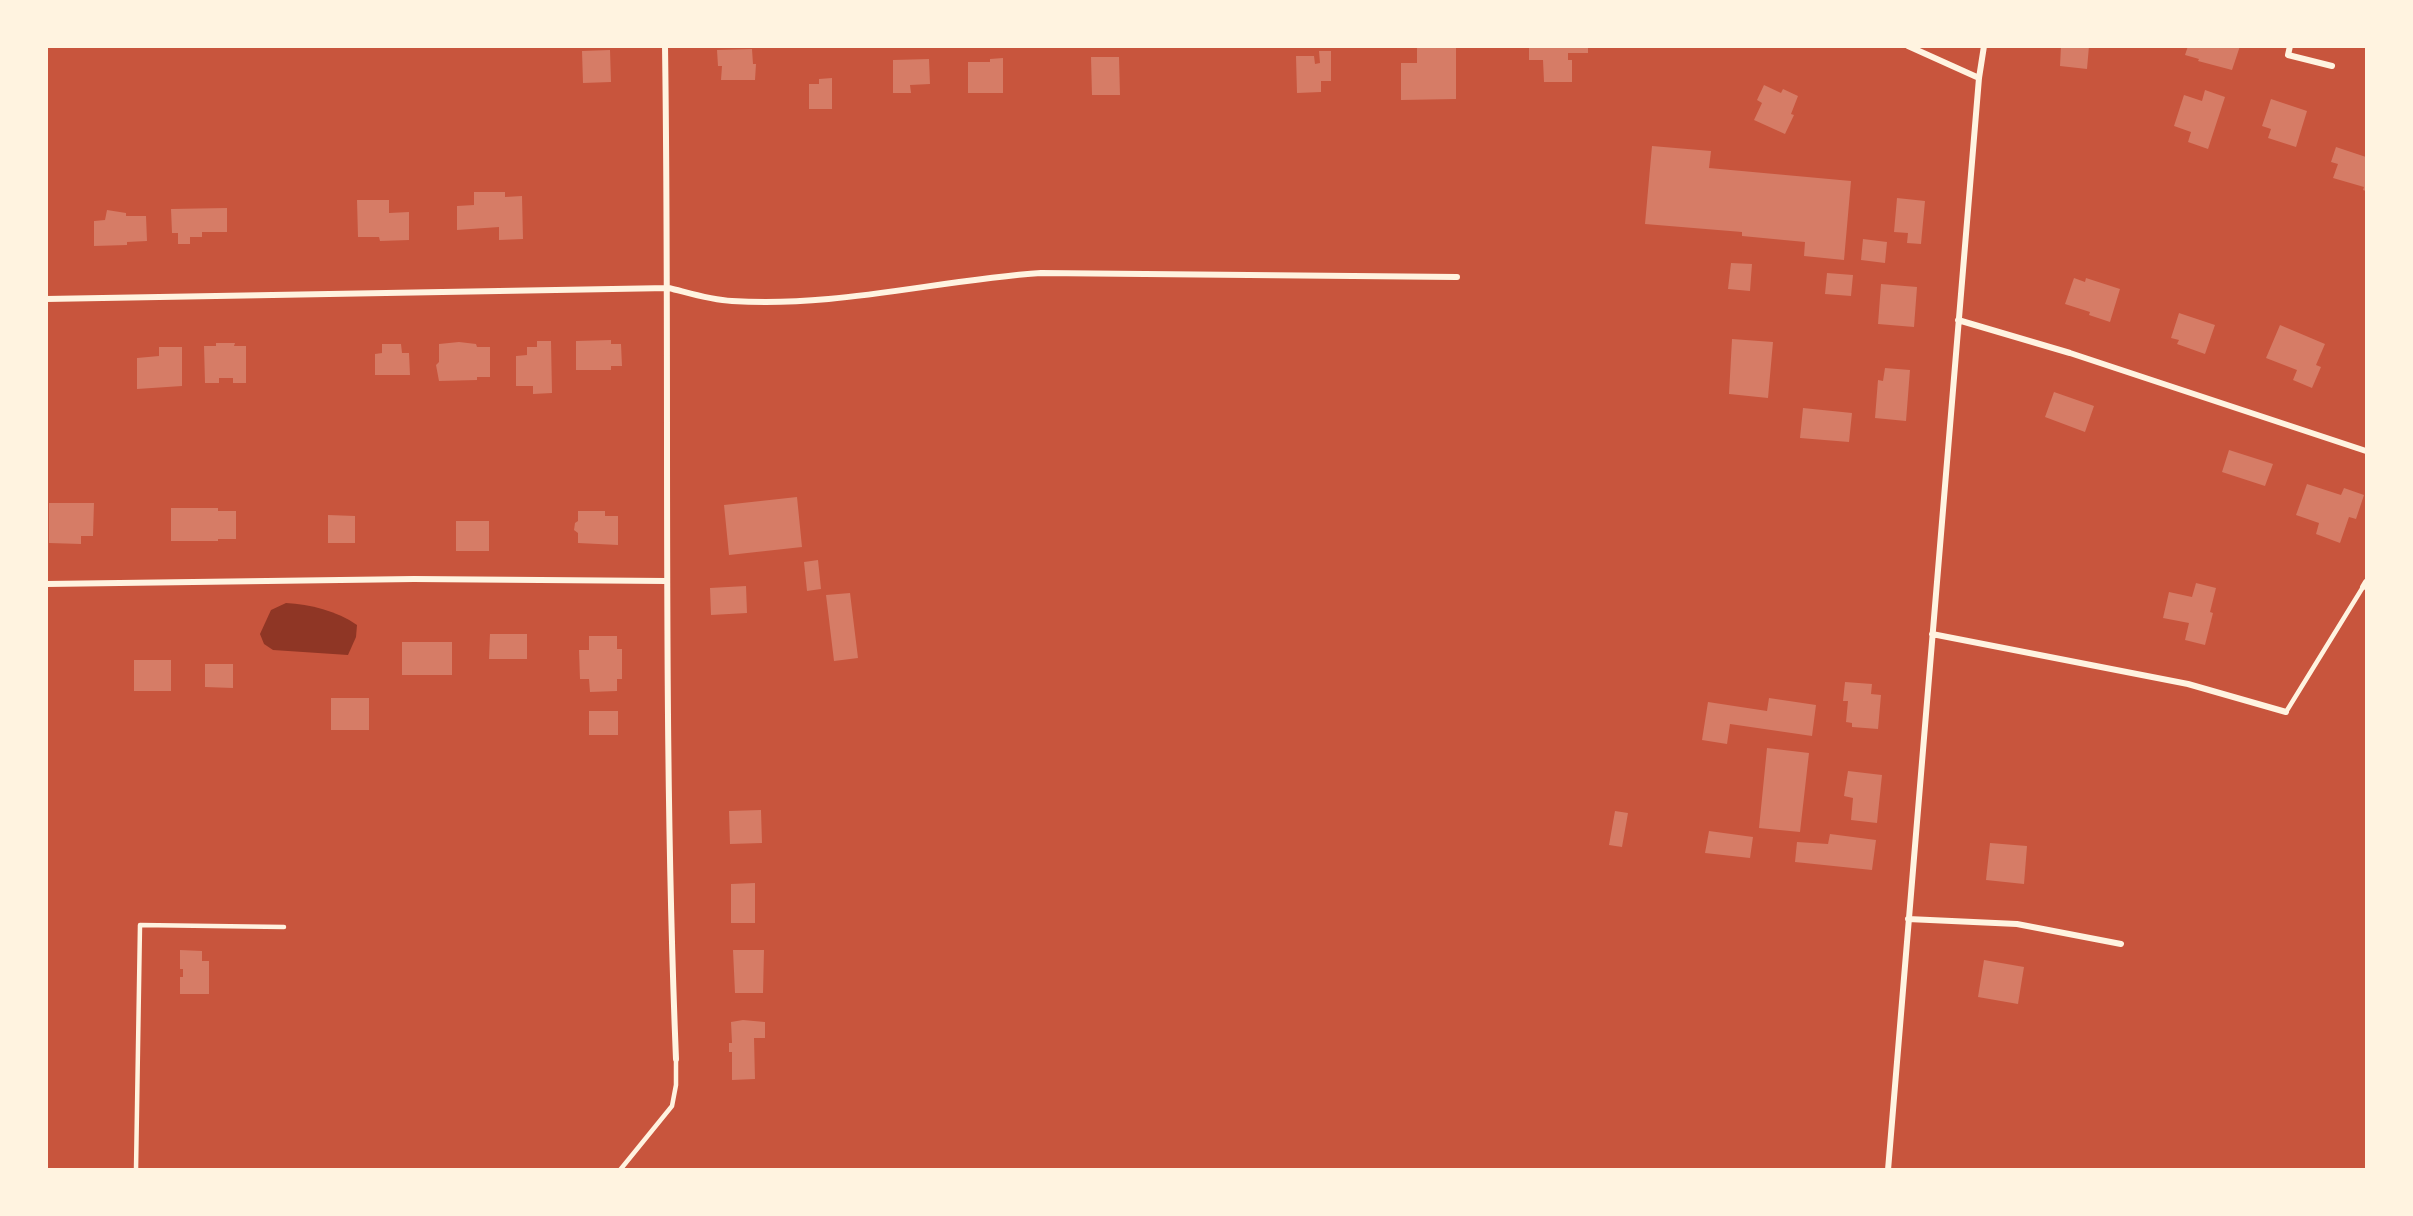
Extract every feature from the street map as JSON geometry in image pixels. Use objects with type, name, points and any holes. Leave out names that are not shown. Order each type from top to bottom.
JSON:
[{"type":"street","points":[[665,46],[669,288],[666,581],[676,1059]]},
{"type":"street","points":[[1908,46],[1979,78]]},
{"type":"street","points":[[1888,1170],[1958,320],[1979,78],[1984,46]]},
{"type":"street","points":[[2290,46],[2288,55],[2331,66]]},
{"type":"street","points":[[46,299],[669,288],[730,301],[789,301],[834,300],[982,278],[1041,273],[1456,277]]},
{"type":"street","points":[[1958,320],[2070,353],[2367,451]]},
{"type":"street","points":[[46,584],[414,579],[666,581]]},
{"type":"street","points":[[1932,634],[2188,684],[2286,712]]},
{"type":"street","points":[[1908,919],[2017,924],[2121,944]]},
{"type":"lane","points":[[2286,712],[2365,584]]},
{"type":"lane","points":[[136,1170],[141,926],[284,927]]},
{"type":"lane","points":[[620,1170],[672,1106],[676,1085],[676,1059]]},
{"type":"shaded area","points":[[286,603],[323,609],[357,625],[356,637],[348,655],[273,650],[264,644],[260,634],[271,610]]},
{"type":"building","points":[[1529,46],[1588,46],[1588,53],[1568,53],[1568,60],[1572,60],[1572,82],[1544,82],[1543,60],[1529,60]]},
{"type":"building","points":[[2061,46],[2089,46],[2087,69],[2060,66]]},
{"type":"building","points":[[2188,46],[2240,46],[2232,70],[2185,55]]},
{"type":"building","points":[[1417,47],[1456,47],[1456,99],[1401,100],[1401,63],[1417,63]]},
{"type":"building","points":[[752,49],[753,64],[756,64],[755,80],[721,80],[722,66],[718,66],[717,50]]},
{"type":"building","points":[[610,50],[611,82],[583,83],[582,51]]},
{"type":"building","points":[[1319,51],[1331,51],[1331,81],[1321,81],[1321,92],[1297,93],[1296,56],[1314,56],[1315,64],[1320,63]]},
{"type":"building","points":[[1091,57],[1119,57],[1120,95],[1092,95]]},
{"type":"building","points":[[1003,58],[1003,93],[968,93],[968,62],[990,62],[990,59]]},
{"type":"building","points":[[929,59],[930,84],[910,85],[911,93],[893,93],[893,60]]},
{"type":"building","points":[[832,78],[832,109],[809,109],[809,84],[819,84],[819,79]]},
{"type":"building","points":[[1764,85],[1781,93],[1783,89],[1798,96],[1791,114],[1794,115],[1785,134],[1754,120],[1762,103],[1757,100]]},
{"type":"building","points":[[2205,90],[2225,97],[2208,149],[2188,142],[2191,132],[2174,126],[2184,95],[2202,101]]},
{"type":"building","points":[[2271,99],[2307,111],[2296,147],[2268,138],[2271,129],[2262,126]]},
{"type":"building","points":[[1652,146],[1711,151],[1709,168],[1851,181],[1844,260],[1804,256],[1805,242],[1742,236],[1742,232],[1645,224]]},
{"type":"building","points":[[2336,147],[2366,157],[2366,191],[2363,190],[2364,187],[2333,178],[2338,164],[2331,162]]},
{"type":"building","points":[[474,192],[505,192],[505,197],[522,196],[523,239],[499,240],[499,227],[457,230],[457,206],[474,205]]},
{"type":"building","points":[[1897,198],[1925,201],[1921,244],[1907,243],[1908,233],[1894,232]]},
{"type":"building","points":[[357,200],[389,200],[389,213],[409,212],[409,240],[380,241],[379,237],[358,237]]},
{"type":"building","points":[[227,208],[227,232],[202,232],[202,237],[190,237],[190,244],[178,244],[178,233],[172,233],[171,209]]},
{"type":"building","points":[[107,210],[126,213],[126,216],[146,216],[147,241],[127,242],[127,245],[94,246],[94,221],[105,220]]},
{"type":"building","points":[[1863,239],[1887,242],[1885,263],[1861,260]]},
{"type":"building","points":[[1731,263],[1752,264],[1750,291],[1728,289]]},
{"type":"building","points":[[1827,273],[1853,275],[1851,296],[1825,294]]},
{"type":"building","points":[[2074,278],[2085,282],[2086,278],[2120,289],[2110,322],[2089,315],[2090,312],[2065,304]]},
{"type":"building","points":[[1881,284],[1917,287],[1914,327],[1878,324]]},
{"type":"building","points":[[2179,313],[2215,325],[2205,354],[2177,344],[2179,340],[2171,338]]},
{"type":"building","points":[[2280,325],[2325,344],[2316,365],[2321,367],[2312,388],[2293,380],[2297,370],[2266,358]]},
{"type":"building","points":[[1732,339],[1773,342],[1768,398],[1729,394]]},
{"type":"building","points":[[611,340],[611,344],[621,344],[622,366],[611,366],[611,370],[576,370],[576,341]]},
{"type":"building","points":[[537,341],[551,341],[552,393],[533,394],[533,386],[516,386],[516,356],[527,355],[527,347],[537,347]]},
{"type":"building","points":[[459,342],[476,344],[477,347],[490,347],[490,377],[477,377],[477,380],[439,381],[436,365],[439,362],[439,344]]},
{"type":"building","points":[[216,343],[235,343],[234,346],[246,346],[246,383],[233,383],[233,378],[219,378],[219,383],[205,383],[204,346],[216,346]]},
{"type":"building","points":[[382,344],[401,344],[402,353],[409,353],[410,375],[375,375],[375,354],[382,353]]},
{"type":"building","points":[[159,347],[182,347],[182,386],[137,389],[137,358],[159,356]]},
{"type":"building","points":[[1885,368],[1910,370],[1906,421],[1875,418],[1878,380],[1883,381]]},
{"type":"building","points":[[2054,392],[2094,406],[2085,432],[2045,417]]},
{"type":"building","points":[[1803,408],[1852,413],[1849,442],[1800,438]]},
{"type":"building","points":[[2229,450],[2273,464],[2265,486],[2222,472]]},
{"type":"building","points":[[2307,484],[2341,495],[2344,488],[2364,495],[2356,519],[2349,517],[2340,543],[2316,534],[2319,523],[2296,515]]},
{"type":"building","points":[[797,497],[802,547],[729,555],[724,505]]},
{"type":"building","points":[[49,503],[94,503],[93,536],[81,536],[81,544],[49,543]]},
{"type":"building","points":[[171,508],[218,508],[218,511],[236,511],[236,539],[171,541]]},
{"type":"building","points":[[578,511],[605,511],[605,516],[618,516],[618,545],[578,543],[578,533],[574,530],[575,523],[578,521]]},
{"type":"building","points":[[328,515],[355,516],[355,543],[328,543]]},
{"type":"building","points":[[456,521],[489,521],[489,551],[456,551]]},
{"type":"building","points":[[818,560],[821,589],[807,591],[804,562]]},
{"type":"building","points":[[2196,583],[2216,588],[2205,645],[2185,640],[2189,623],[2163,618],[2169,592],[2192,597]]},
{"type":"building","points":[[746,586],[747,613],[711,615],[710,588]]},
{"type":"building","points":[[850,593],[858,658],[834,661],[826,595]]},
{"type":"building","points":[[490,634],[527,634],[527,659],[489,659]]},
{"type":"building","points":[[589,636],[617,636],[617,649],[622,649],[622,679],[617,679],[617,691],[590,692],[589,679],[580,679],[579,650],[589,650]]},
{"type":"building","points":[[402,642],[452,642],[452,675],[402,675]]},
{"type":"building","points":[[134,660],[171,660],[171,691],[134,691]]},
{"type":"building","points":[[205,664],[233,664],[233,688],[205,687]]},
{"type":"building","points":[[1845,682],[1872,684],[1871,694],[1881,695],[1878,729],[1852,727],[1852,723],[1846,722],[1848,701],[1843,701]]},
{"type":"building","points":[[331,698],[369,698],[369,730],[331,730]]},
{"type":"building","points":[[1769,698],[1816,705],[1812,736],[1730,724],[1727,744],[1702,740],[1708,702],[1767,711]]},
{"type":"building","points":[[589,711],[618,711],[618,735],[589,735]]},
{"type":"building","points":[[1767,748],[1809,753],[1800,832],[1759,828]]},
{"type":"building","points":[[1848,771],[1882,775],[1877,823],[1851,820],[1853,798],[1844,796]]},
{"type":"building","points":[[761,810],[762,843],[730,844],[729,811]]},
{"type":"building","points":[[1615,811],[1628,813],[1622,847],[1609,845]]},
{"type":"building","points":[[1709,831],[1753,837],[1750,858],[1705,853]]},
{"type":"building","points":[[1830,834],[1876,840],[1872,870],[1795,862],[1797,842],[1828,844]]},
{"type":"building","points":[[1990,843],[2027,846],[2024,884],[1986,880]]},
{"type":"building","points":[[755,883],[755,923],[731,923],[731,884]]},
{"type":"building","points":[[180,950],[202,951],[202,961],[209,961],[209,994],[180,994],[180,977],[183,977],[183,969],[180,969]]},
{"type":"building","points":[[733,950],[764,950],[763,993],[735,993]]},
{"type":"building","points":[[1984,960],[2024,967],[2018,1004],[1978,997]]},
{"type":"building","points":[[743,1020],[765,1022],[765,1038],[754,1038],[755,1079],[732,1080],[732,1052],[729,1052],[729,1043],[732,1043],[731,1022]]}]
